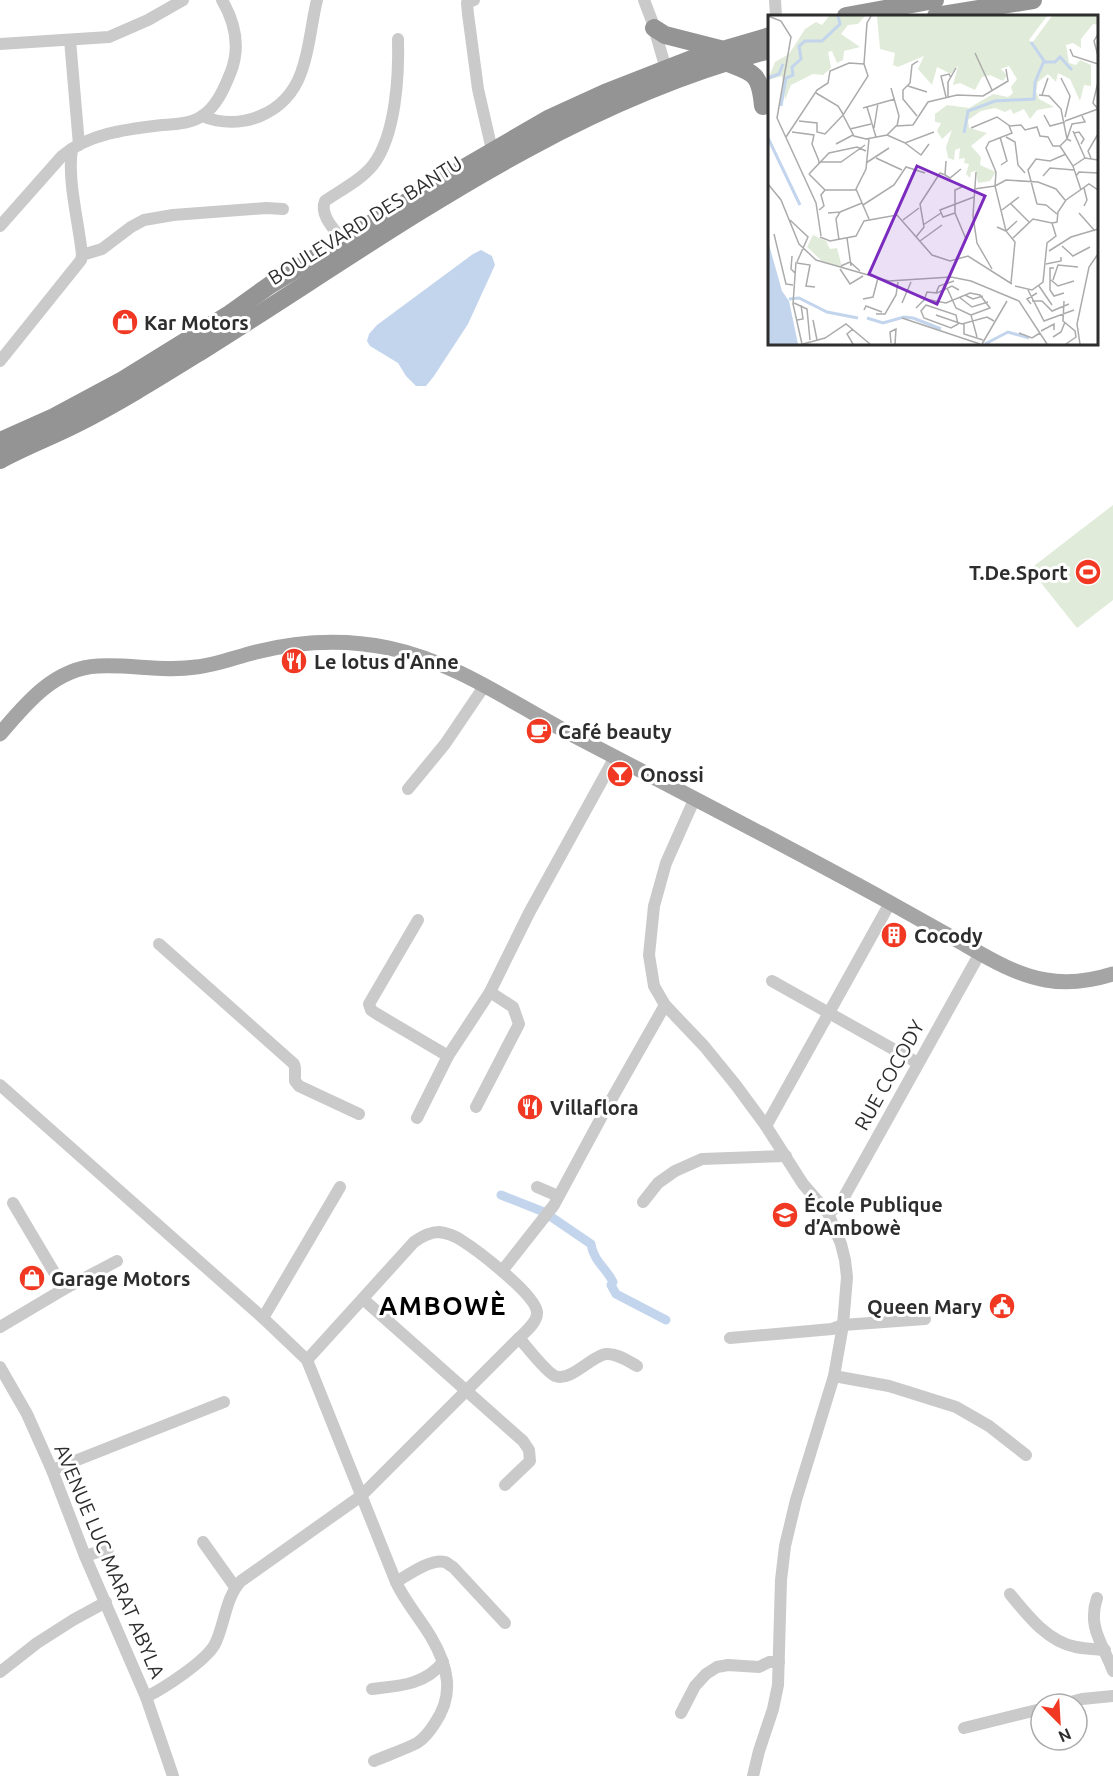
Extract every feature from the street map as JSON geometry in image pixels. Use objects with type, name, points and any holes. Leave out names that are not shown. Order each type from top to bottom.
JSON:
[{"type":"highway","points":[[852,15],[935,0]]},
{"type":"highway","points":[[942,15],[1033,0]]},
{"type":"highway","points":[[654,28],[665,35],[724,56],[744,68],[755,77],[760,86],[763,106]]},
{"type":"highway","name":"BOULEVARD DES BANTU","points":[[0,460],[74,425],[131,394],[399,223],[514,155],[768,37]]},
{"type":"highway","name":"BOULEVARD DES BANTU","points":[[1,440],[61,413],[123,380],[228,315],[270,285],[492,150],[539,124],[586,101],[666,69],[724,56],[768,50]]},
{"type":"main road","points":[[0,734],[39,691],[58,678],[78,669],[97,666],[173,670],[313,643],[367,644],[415,654],[485,685],[560,728],[1015,971],[1047,980],[1071,982],[1113,974]]},
{"type":"street","points":[[0,44],[110,37],[154,17],[183,0]]},
{"type":"street","points":[[0,226],[62,156],[75,147],[119,131],[182,123],[202,116],[210,110],[219,96],[235,59],[234,29],[222,0]]},
{"type":"street","points":[[202,116],[221,122],[241,123],[260,117],[278,105],[294,88],[301,74],[317,0]]},
{"type":"street","points":[[474,0],[467,3],[468,14],[480,98],[492,150]]},
{"type":"street","points":[[644,0],[666,69]]},
{"type":"street","points":[[775,0],[776,15]]},
{"type":"street","points":[[343,241],[323,212],[323,204],[368,170],[380,154],[390,126],[395,102],[398,39]]},
{"type":"street","points":[[0,361],[76,266],[82,255],[71,157],[75,147],[75,40]]},
{"type":"street","points":[[82,255],[102,249],[144,220],[173,215],[266,208],[282,209]]},
{"type":"street","points":[[408,789],[445,744],[485,685]]},
{"type":"street","points":[[417,1118],[448,1056],[490,992],[529,913],[615,757]]},
{"type":"street","points":[[694,800],[666,863],[657,893],[649,955],[654,986],[665,1005],[704,1046],[766,1126],[803,1184],[828,1213],[841,1244],[847,1277],[843,1325],[834,1376],[796,1500],[785,1546],[781,1580],[778,1685],[753,1776]]},
{"type":"street","points":[[766,1126],[890,903]]},
{"type":"street","points":[[418,920],[369,1004],[371,1010],[377,1014],[448,1056]]},
{"type":"street","points":[[159,944],[294,1064],[295,1081],[299,1086],[358,1114]]},
{"type":"street","name":"RUE COCODY","points":[[828,1213],[839,1206],[980,953]]},
{"type":"street","points":[[772,981],[918,1063]]},
{"type":"street","points":[[476,1107],[519,1024],[513,1007],[490,992]]},
{"type":"street","points":[[502,1271],[554,1205],[665,1005]]},
{"type":"street","points":[[0,1085],[307,1360],[396,1582],[402,1595],[432,1638],[448,1680],[443,1712],[427,1735],[418,1743],[374,1761]]},
{"type":"street","points":[[643,1202],[658,1184],[675,1171],[702,1159],[786,1156]]},
{"type":"street","points":[[262,1318],[340,1187]]},
{"type":"street","points":[[537,1187],[558,1196]]},
{"type":"street","points":[[13,1203],[64,1289]]},
{"type":"street","points":[[146,1697],[170,1684],[210,1652],[235,1587],[241,1581],[361,1496],[519,1338],[536,1319],[537,1313],[533,1302],[502,1271],[459,1239],[437,1232],[425,1235],[414,1242],[307,1360]]},
{"type":"street","points":[[0,1328],[64,1289],[117,1261]]},
{"type":"street","points":[[363,1299],[523,1441],[529,1450],[530,1461],[505,1485]]},
{"type":"street","points":[[730,1338],[832,1329],[843,1325],[925,1319]]},
{"type":"street","points":[[519,1338],[557,1377],[566,1376],[606,1354],[637,1365]]},
{"type":"street","name":"AVENUE LUC MARAT ABYLA","points":[[0,1367],[27,1414],[52,1470],[85,1556],[146,1697],[173,1776]]},
{"type":"street","points":[[834,1376],[882,1384],[956,1407],[989,1426],[1026,1455]]},
{"type":"street","points":[[52,1470],[224,1402]]},
{"type":"street","points":[[203,1542],[235,1587]]},
{"type":"street","points":[[85,1556],[108,1549]]},
{"type":"street","points":[[396,1582],[418,1568],[444,1562],[453,1567],[505,1623]]},
{"type":"street","points":[[1010,1594],[1047,1634],[1076,1647],[1105,1650]]},
{"type":"street","points":[[1097,1598],[1093,1608],[1094,1629],[1113,1671]]},
{"type":"street","points":[[1,1670],[37,1643],[106,1602]]},
{"type":"street","points":[[372,1689],[411,1684],[436,1672],[443,1662]]},
{"type":"street","points":[[681,1713],[695,1686],[706,1674],[717,1667],[728,1665],[759,1667],[769,1662],[778,1662]]},
{"type":"street","points":[[1089,1698],[1113,1696]]},
{"type":"street","points":[[964,1728],[1029,1712]]},
{"type":"green space","points":[[1113,505],[1113,600],[1077,628],[1030,569]]},
{"type":"water","points":[[481,250],[492,256],[495,265],[468,324],[426,386],[416,386],[398,363],[370,346],[367,341],[369,334],[377,325]]},
{"type":"waterway","points":[[501,1195],[544,1212],[591,1244],[594,1255],[613,1282],[611,1285],[616,1294],[666,1320]]},
{"type":"place","name":"Kar Motors","points":[[125,322]]},
{"type":"place","name":"T.De.Sport","points":[[1088,572]]},
{"type":"place","name":"Le lotus d'Anne","points":[[294,661]]},
{"type":"place","name":"Café beauty","points":[[539,731]]},
{"type":"place","name":"Onossi","points":[[620,774]]},
{"type":"place","name":"Cocody","points":[[894,935]]},
{"type":"place","name":"Villaflora","points":[[530,1107]]},
{"type":"place","name":"École Publique d’Ambowè","points":[[785,1215]]},
{"type":"place","name":"Garage Motors","points":[[32,1278]]},
{"type":"place","name":"Queen Mary","points":[[1002,1306]]},
{"type":"district","name":"AMBOWÈ","points":[[443,1305]]}]
